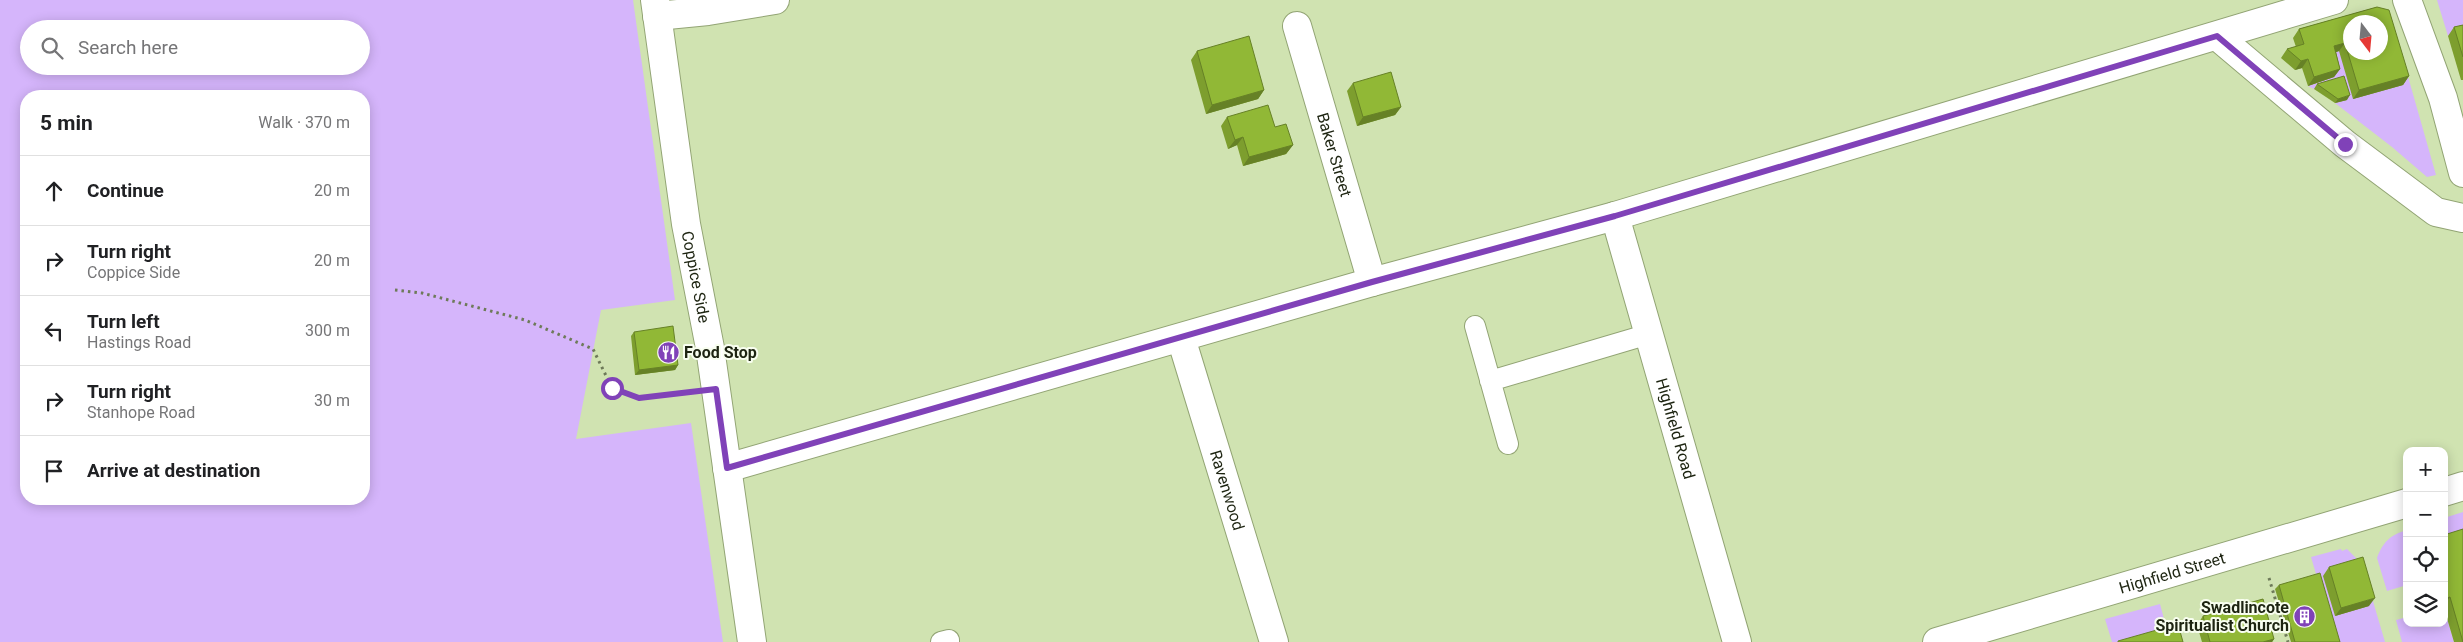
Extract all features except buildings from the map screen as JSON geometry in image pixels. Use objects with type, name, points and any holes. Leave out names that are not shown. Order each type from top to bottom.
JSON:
[{"type":"street","points":[[656,8],[708,11],[775,0]]},
{"type":"street","points":[[727,468],[1372,282],[1615,216],[2334,0]]},
{"type":"street","points":[[2407,0],[2443,98],[2463,173]]},
{"type":"street","name":"Coppice Side","points":[[656,8],[686,224],[716,389],[752,642]]},
{"type":"street","name":"Baker Street","points":[[1297,26],[1372,282]]},
{"type":"street","points":[[2217,36],[2345,144],[2436,212],[2463,218]]},
{"type":"street","name":"Highfield Road","points":[[1615,216],[1737,642]]},
{"type":"street","name":"Ravenwood","points":[[1181,338],[1274,642]]},
{"type":"street","points":[[2448,491],[2463,486]]},
{"type":"street","name":"Highfield Street","points":[[1937,642],[2403,504]]},
{"type":"lane","points":[[1475,326],[1508,444]]},
{"type":"lane","points":[[1490,381],[1649,334]]},
{"type":"lane","points":[[941,642],[949,640],[949,642]]},
{"type":"path","points":[[395,290],[422,293],[525,320],[593,349],[602,362],[612,388],[639,398],[716,389]]},
{"type":"path","points":[[2267,572],[2288,642]]},
{"type":"shaded area","points":[[0,0],[633,0],[675,300],[601,310],[576,439],[691,423],[723,642],[0,642]]},
{"type":"shaded area","points":[[2437,0],[2463,0],[2463,31],[2448,36]]},
{"type":"shaded area","points":[[2339,51],[2343,52],[2343,60],[2367,60],[2407,73],[2436,175],[2427,177],[2335,103],[2346,100],[2341,81],[2314,89],[2308,86],[2334,77],[2328,55]]},
{"type":"shaded area","points":[[2463,512],[2463,550],[2448,543],[2448,517]]},
{"type":"shaded area","points":[[2403,531],[2403,586],[2387,591],[2377,558],[2388,540]]},
{"type":"shaded area","points":[[2341,549],[2342,551],[2347,549],[2362,564],[2385,642],[2336,642],[2311,557]]},
{"type":"shaded area","points":[[2160,604],[2167,630],[2125,642],[2112,642],[2105,619]]},
{"type":"shaded area","points":[[2403,618],[2403,627],[2448,627],[2448,622],[2454,642],[2402,642],[2396,620]]},
{"type":"place","name":"Food Stop","points":[[668,352]]},
{"type":"place","name":"Swadlincote Spiritualist Church","points":[[2305,616]]},
{"type":"route","points":[[612,388],[639,398],[716,389],[727,468],[1372,282],[1615,216],[2217,36],[2345,144]]}]
